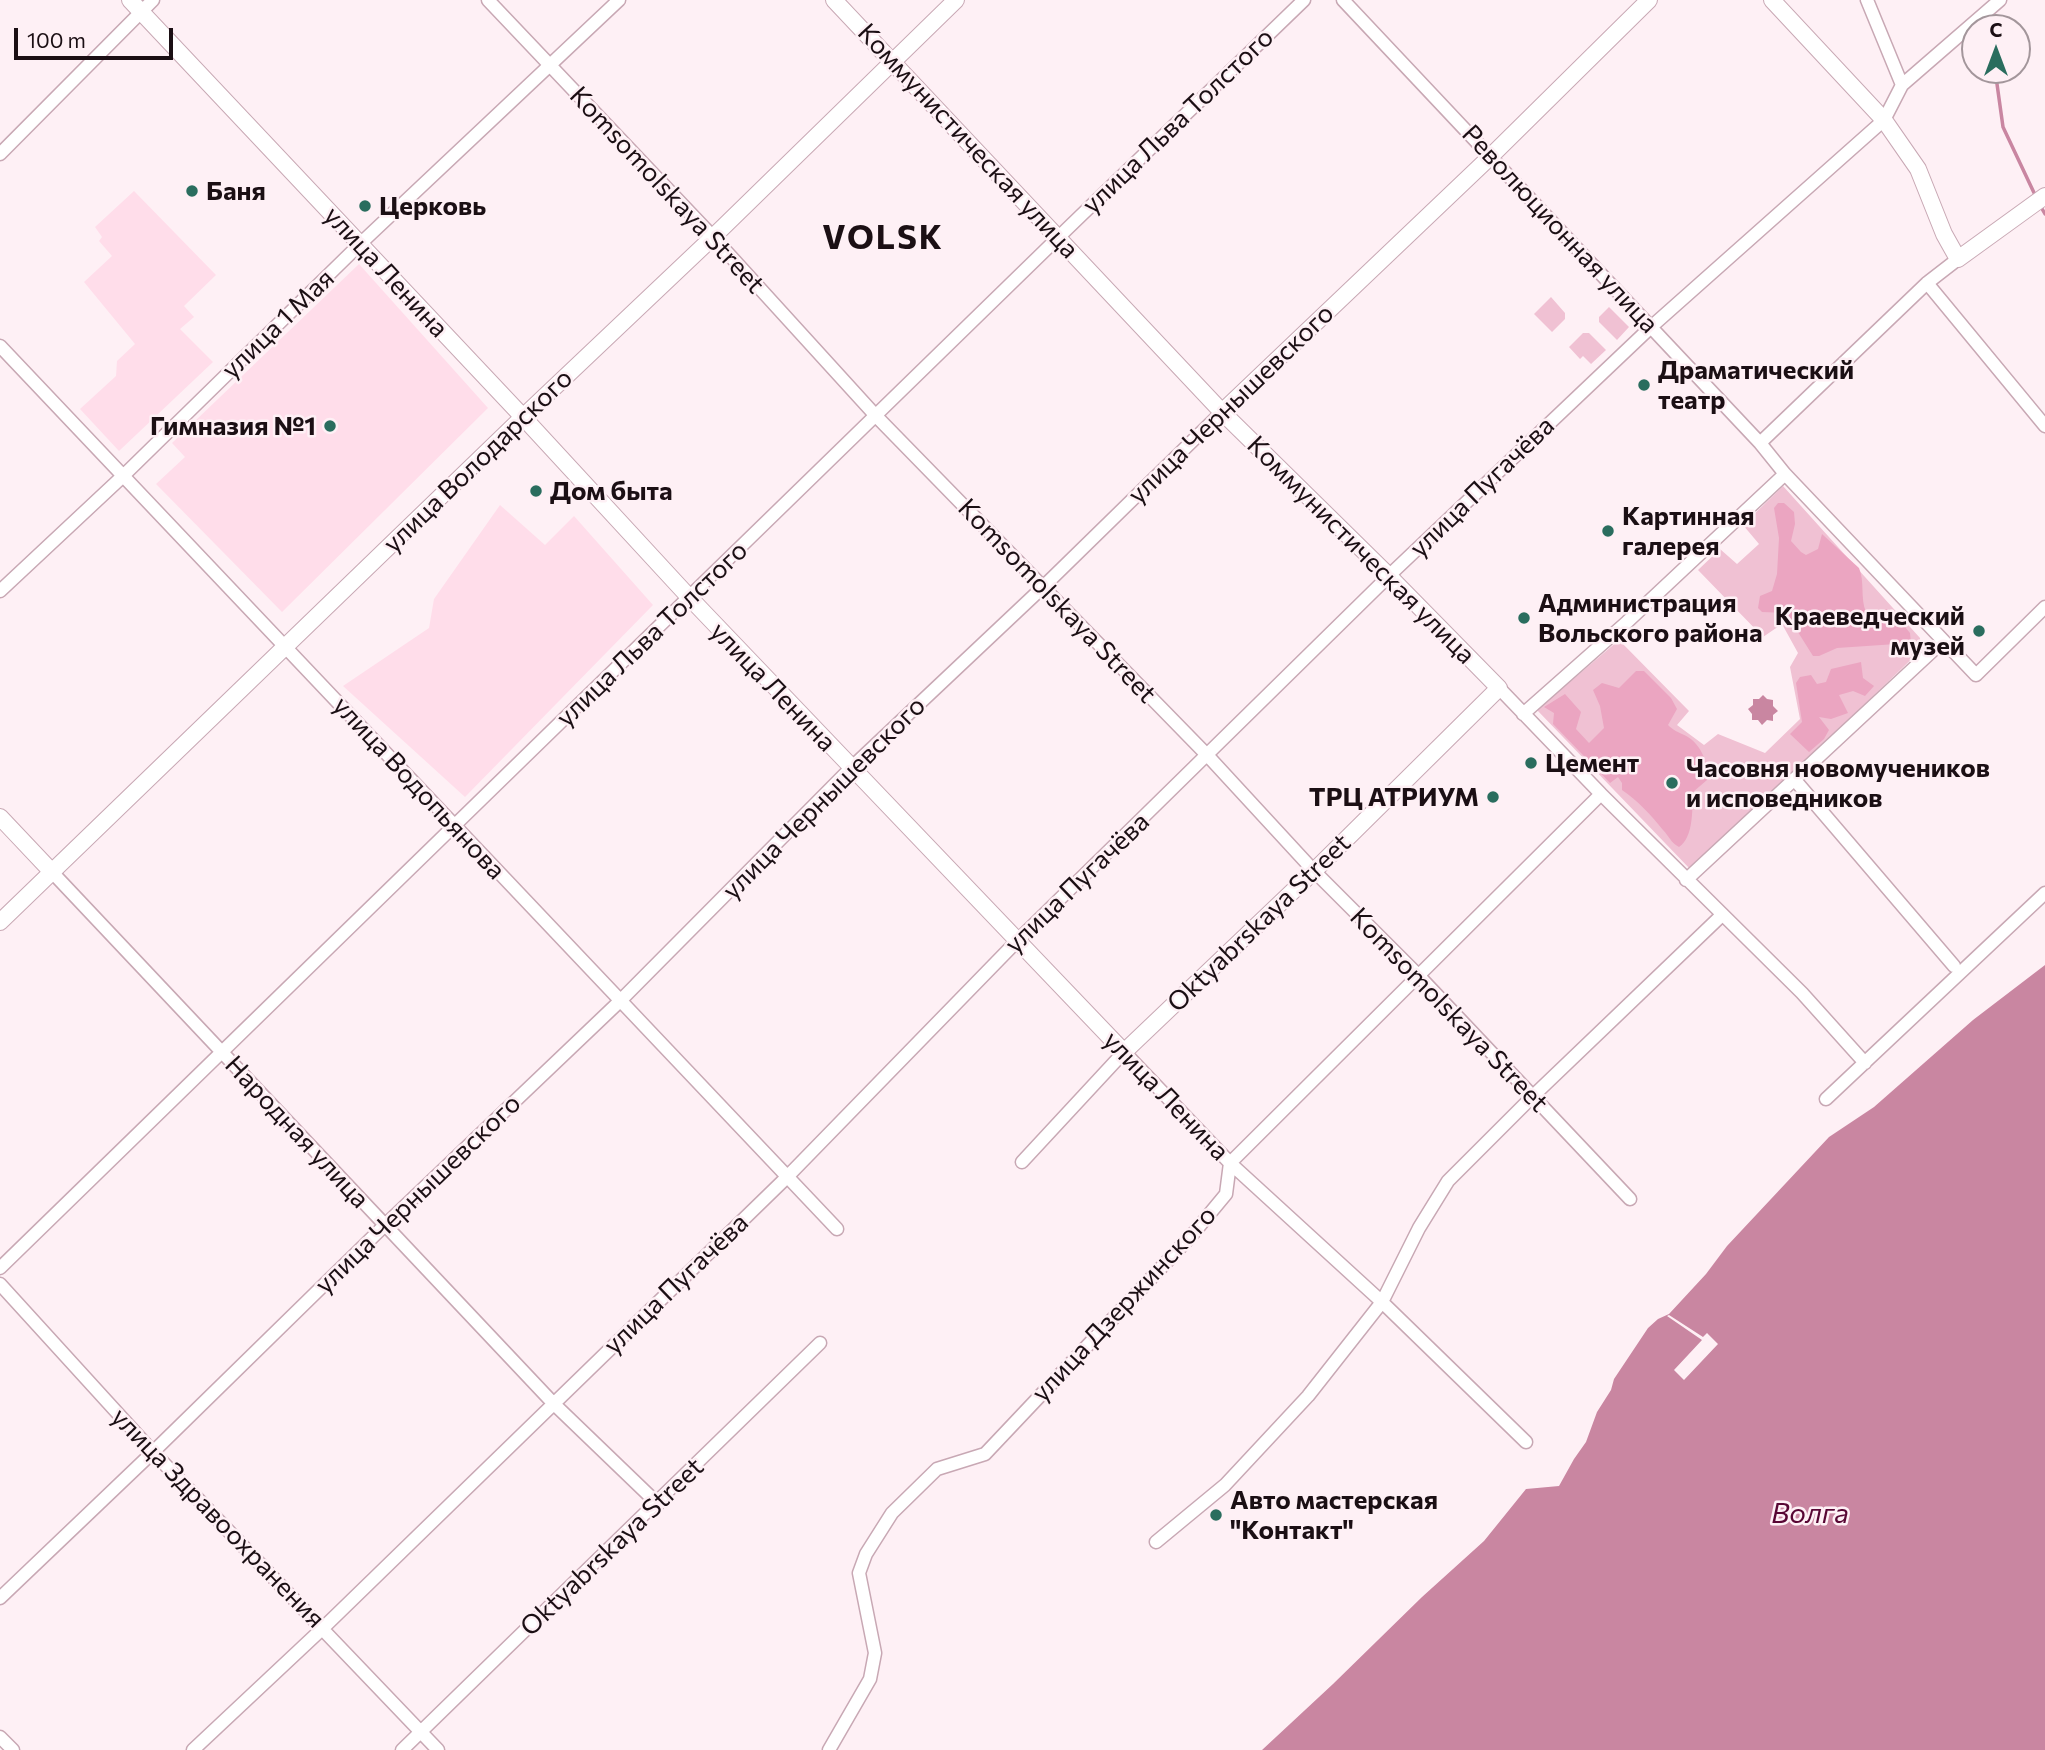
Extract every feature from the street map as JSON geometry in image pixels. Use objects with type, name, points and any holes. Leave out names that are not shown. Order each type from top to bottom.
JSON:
[{"type":"street","name":"Komsomolskaya Street","points":[[488,0],[713,237],[876,416],[1208,756],[1314,871],[1418,975],[1630,1199]]},
{"type":"street","name":"улица 1 Мая","points":[[0,591],[123,476],[360,244],[619,0]]},
{"type":"street","name":"Коммунистическая улица","points":[[834,0],[1222,412],[1389,576],[1686,880],[1802,993],[1865,1063]]},
{"type":"street","name":"улица Володарского","points":[[0,922],[956,0]]},
{"type":"street","name":"улица Льва Толстого","points":[[0,1268],[1304,0]]},
{"type":"street","name":"Революционная улица","points":[[1343,0],[1976,675],[2045,607]]},
{"type":"street","name":"улица Чернышевского","points":[[0,1598],[384,1225],[620,1001],[851,768],[1491,156],[1649,0]]},
{"type":"street","points":[[1772,0],[1884,120],[1918,169],[1944,234],[1958,259]]},
{"type":"street","points":[[1867,0],[1902,85]]},
{"type":"street","name":"улица Пугачёва","points":[[193,1750],[323,1628],[786,1178],[1017,941],[1389,576],[1651,327],[1884,120],[1902,85],[1999,0]]},
{"type":"street","points":[[0,153],[142,4]]},
{"type":"street","name":"улица Ленина","points":[[142,4],[360,244],[689,597],[1230,1163],[1382,1302],[1526,1442]]},
{"type":"street","points":[[1760,443],[1927,283],[2045,196]]},
{"type":"street","points":[[1927,283],[2045,426]]},
{"type":"street","name":"улица Водопьянова","points":[[0,346],[837,1230]]},
{"type":"street","points":[[1523,713],[1677,576],[1785,474]]},
{"type":"street","points":[[1686,880],[1943,641]]},
{"type":"street","name":"Oktyabrskaya Street","points":[[1022,1162],[1124,1052],[1314,871],[1499,688]]},
{"type":"street","points":[[1794,779],[1954,966]]},
{"type":"street","points":[[1230,1163],[1601,794]]},
{"type":"street","name":"Народная улица","points":[[0,817],[553,1403],[658,1504]]},
{"type":"street","points":[[1826,1099],[2045,893]]},
{"type":"street","points":[[1156,1542],[1225,1485],[1308,1396],[1382,1302],[1419,1228],[1448,1181],[1722,915]]},
{"type":"street","name":"улица Дзержинского","points":[[829,1750],[870,1679],[875,1653],[859,1573],[866,1554],[892,1513],[937,1469],[985,1454],[1192,1235],[1226,1194],[1230,1163]]},
{"type":"street","name":"улица Здравоохранения","points":[[0,1284],[153,1452],[438,1750]]},
{"type":"street","name":"Oktyabrskaya Street","points":[[402,1750],[658,1504],[820,1343]]},
{"type":"street","points":[[0,1737],[13,1750]]},
{"type":"shaded area","points":[[134,191],[216,275],[184,306],[194,317],[180,329],[213,362],[119,451],[80,409],[116,376],[117,361],[135,344],[84,282],[112,256],[99,241],[102,237],[95,227]]},
{"type":"shaded area","name":"Гимназия №1","points":[[359,264],[488,408],[282,612],[156,484],[185,457],[172,443]]},
{"type":"shaded area","points":[[1551,297],[1565,313],[1565,319],[1552,332],[1534,314]]},
{"type":"shaded area","points":[[1609,307],[1629,327],[1617,340],[1599,322],[1599,317]]},
{"type":"shaded area","points":[[1583,333],[1589,333],[1606,350],[1591,364],[1583,356],[1580,359],[1569,347]]},
{"type":"shaded area","points":[[1783,486],[1920,638],[1921,650],[1692,870],[1537,710],[1619,640],[1689,711],[1677,725],[1704,745],[1718,734],[1765,753],[1800,719],[1790,667],[1798,653],[1782,624],[1763,637],[1698,570],[1720,549],[1737,564],[1759,544],[1743,525]]},
{"type":"shaded area","points":[[1778,503],[1784,503],[1794,512],[1795,524],[1791,541],[1801,552],[1806,555],[1818,549],[1822,534],[1859,568],[1866,612],[1890,609],[1910,633],[1911,643],[1837,648],[1813,656],[1786,613],[1762,612],[1758,608],[1760,596],[1772,591],[1777,574],[1779,538],[1774,508]]},
{"type":"shaded area","points":[[500,505],[545,545],[574,516],[653,605],[465,797],[343,686],[429,628],[434,599]]},
{"type":"shaded area","points":[[1861,662],[1863,678],[1874,686],[1865,696],[1853,691],[1839,695],[1848,713],[1831,719],[1819,717],[1829,730],[1824,739],[1809,752],[1790,734],[1802,722],[1796,683],[1800,677],[1811,675],[1817,684],[1826,682],[1831,669]]},
{"type":"shaded area","points":[[1636,671],[1644,671],[1671,698],[1677,709],[1668,725],[1694,742],[1702,753],[1706,766],[1707,780],[1693,792],[1690,830],[1679,847],[1644,808],[1622,790],[1618,777],[1610,783],[1553,724],[1554,713],[1544,707],[1565,694],[1581,712],[1576,729],[1589,743],[1604,728],[1600,706],[1593,690],[1602,683],[1619,688]]},
{"type":"water","points":[[1763,695],[1773,700],[1773,706],[1778,711],[1773,715],[1773,721],[1767,720],[1762,725],[1758,720],[1752,720],[1748,709],[1753,705],[1753,699],[1759,699]]},
{"type":"water","name":"Волга","points":[[2045,965],[2045,1750],[1262,1750],[1484,1541],[1526,1489],[1559,1486],[1586,1442],[1597,1412],[1611,1390],[1614,1379],[1648,1328],[1669,1314],[1706,1274],[1727,1246],[1829,1137],[1874,1107],[1973,1020]]},
{"type":"pier","points":[[1667,1316],[1703,1337],[1707,1333],[1718,1344],[1684,1380],[1674,1370],[1702,1340]]},
{"type":"waterway","points":[[1997,84],[2003,127],[2036,197]]},
{"type":"waterway","points":[[2041,207],[2045,214]]},
{"type":"place","name":"Баня","points":[[192,191]]},
{"type":"place","name":"Церковь","points":[[365,206]]},
{"type":"place","name":"Драматический театр","points":[[1644,385]]},
{"type":"place","name":"Гимназия №1","points":[[330,426]]},
{"type":"place","name":"Дом быта","points":[[536,491]]},
{"type":"place","name":"Картинная галерея","points":[[1608,531]]},
{"type":"place","name":"Администрация Вольского района","points":[[1524,618]]},
{"type":"place","name":"Краеведческий музей","points":[[1979,631]]},
{"type":"place","name":"Цемент","points":[[1531,763]]},
{"type":"place","name":"Часовня новомучеников и исповедников","points":[[1672,783]]},
{"type":"place","name":"ТРЦ АТРИУМ","points":[[1493,797]]},
{"type":"place","name":"Авто мастерская \"Контакт\"","points":[[1216,1515]]},
{"type":"district","name":"VOLSK","points":[[883,238]]}]
